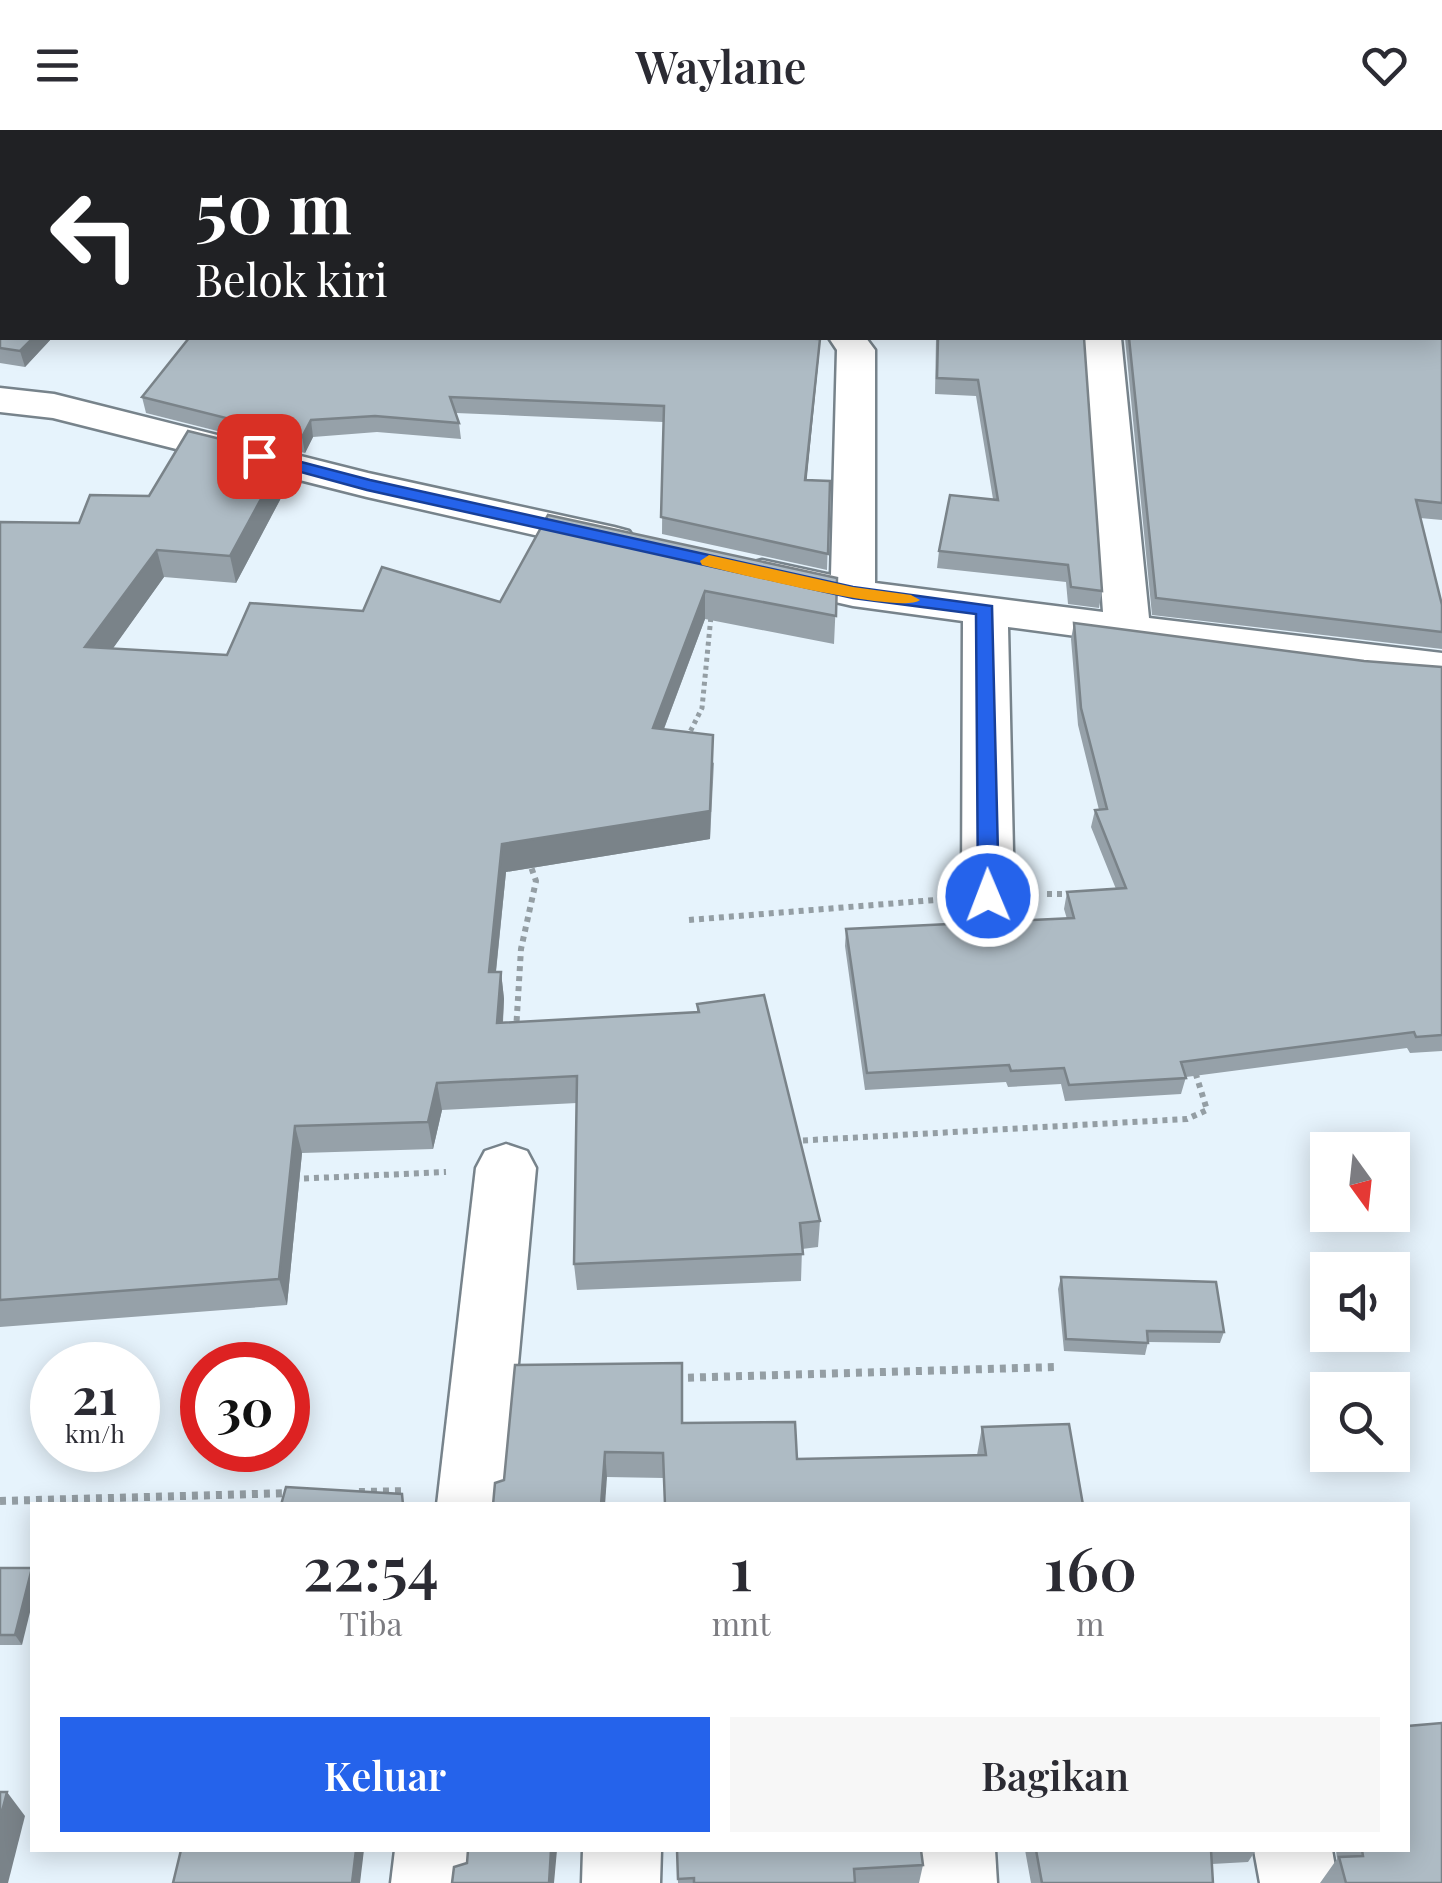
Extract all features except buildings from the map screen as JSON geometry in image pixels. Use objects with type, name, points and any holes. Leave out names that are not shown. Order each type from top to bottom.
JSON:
[{"type":"street","points":[[849,340],[856,350],[853,592]]},
{"type":"street","points":[[1103,340],[1126,628]]},
{"type":"street","points":[[0,400],[54,406],[367,485],[647,547]]},
{"type":"street","points":[[730,566],[853,592],[1359,660],[1442,666]]},
{"type":"street","points":[[985,610],[988,896]]},
{"type":"street","points":[[472,1497],[478,1170]]},
{"type":"street","points":[[430,1883],[434,1852]]},
{"type":"street","points":[[621,1883],[622,1852]]},
{"type":"street","points":[[956,1852],[958,1883]]},
{"type":"street","points":[[1293,1852],[1299,1883]]},
{"type":"path","points":[[681,742],[696,725],[702,708],[713,608],[730,566]]},
{"type":"path","points":[[515,1043],[521,950],[536,882],[524,850]]},
{"type":"path","points":[[689,920],[988,896],[1086,894]]},
{"type":"path","points":[[785,1142],[1200,1116],[1207,1110],[1207,1104],[1188,1052]]},
{"type":"path","points":[[291,1179],[478,1170]]},
{"type":"path","points":[[662,1378],[1056,1367]]},
{"type":"path","points":[[354,1492],[472,1497]]},
{"type":"path","points":[[0,1502],[295,1493]]},
{"type":"slow traffic","points":[[709,561],[853,592],[911,600]]},
{"type":"route","points":[[259,456],[367,485],[853,592],[985,610],[988,896]]}]
